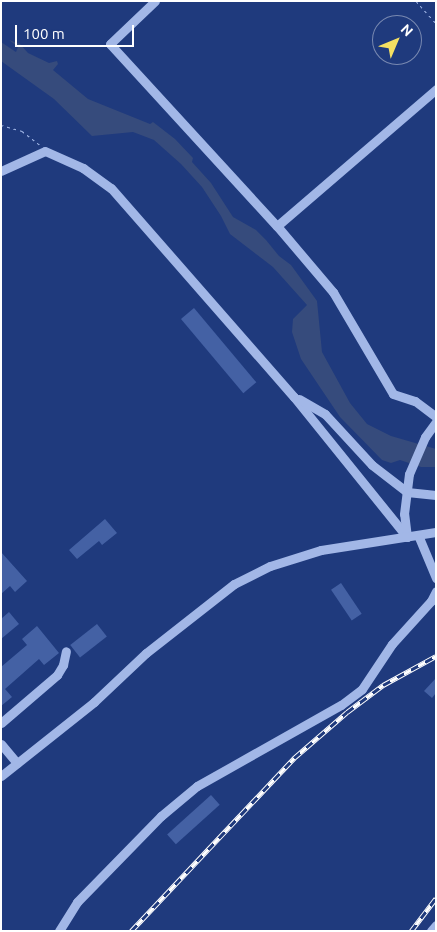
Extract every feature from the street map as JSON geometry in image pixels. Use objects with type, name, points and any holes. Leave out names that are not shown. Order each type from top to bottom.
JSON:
[{"type":"street","points":[[155,1],[110,44],[277,226],[333,292],[393,394],[414,401],[436,417]]},
{"type":"street","points":[[277,226],[436,89]]},
{"type":"street","points":[[1,171],[45,151],[84,168],[111,188],[294,397],[407,537]]},
{"type":"street","points":[[294,397],[326,414],[372,465],[407,492],[436,495]]},
{"type":"street","points":[[407,537],[404,514],[409,474],[425,437],[436,422]]},
{"type":"street","points":[[1,776],[94,702],[146,653],[234,584],[270,566],[321,550],[436,532]]},
{"type":"street","points":[[418,535],[436,578]]},
{"type":"street","points":[[59,931],[77,902],[161,816],[197,786],[341,705],[362,689],[392,644],[430,601],[436,591]]},
{"type":"street","points":[[1,723],[57,674],[63,665],[66,651]]},
{"type":"street","points":[[1,744],[17,763]]},
{"type":"street","points":[[431,931],[436,925]]},
{"type":"path","points":[[416,1],[436,23]]},
{"type":"path","points":[[1,125],[22,131],[38,142],[45,151]]},
{"type":"water","points":[[9,40],[20,44],[28,53],[49,63],[57,61],[58,64],[53,70],[88,99],[150,124],[153,122],[175,139],[193,158],[192,162],[211,183],[233,217],[256,230],[279,256],[291,265],[317,301],[322,352],[350,403],[367,424],[391,436],[436,449],[436,467],[421,467],[400,460],[391,463],[382,460],[340,417],[301,359],[292,332],[293,319],[307,305],[273,267],[230,234],[202,187],[181,164],[154,140],[133,132],[92,136],[54,99],[1,61],[1,42],[16,52],[18,47]]},
{"type":"building","points":[[194,308],[256,382],[243,393],[181,319]]},
{"type":"building","points":[[105,519],[117,533],[102,545],[99,541],[77,559],[69,550]]},
{"type":"building","points":[[1,552],[27,581],[15,592],[10,586],[1,594]]},
{"type":"building","points":[[341,583],[362,614],[352,620],[331,590]]},
{"type":"building","points":[[9,612],[19,624],[1,639],[1,619]]},
{"type":"building","points":[[97,624],[107,637],[80,658],[70,645]]},
{"type":"building","points":[[37,626],[59,653],[44,665],[39,659],[5,689],[12,697],[1,706],[1,667],[27,645],[22,639]]},
{"type":"building","points":[[436,678],[436,693],[432,698],[424,691]]},
{"type":"building","points":[[211,795],[220,805],[176,844],[167,834]]},
{"type":"railway","points":[[131,931],[294,758],[347,712],[383,685],[436,656]]},
{"type":"railway","points":[[411,931],[436,898]]}]
